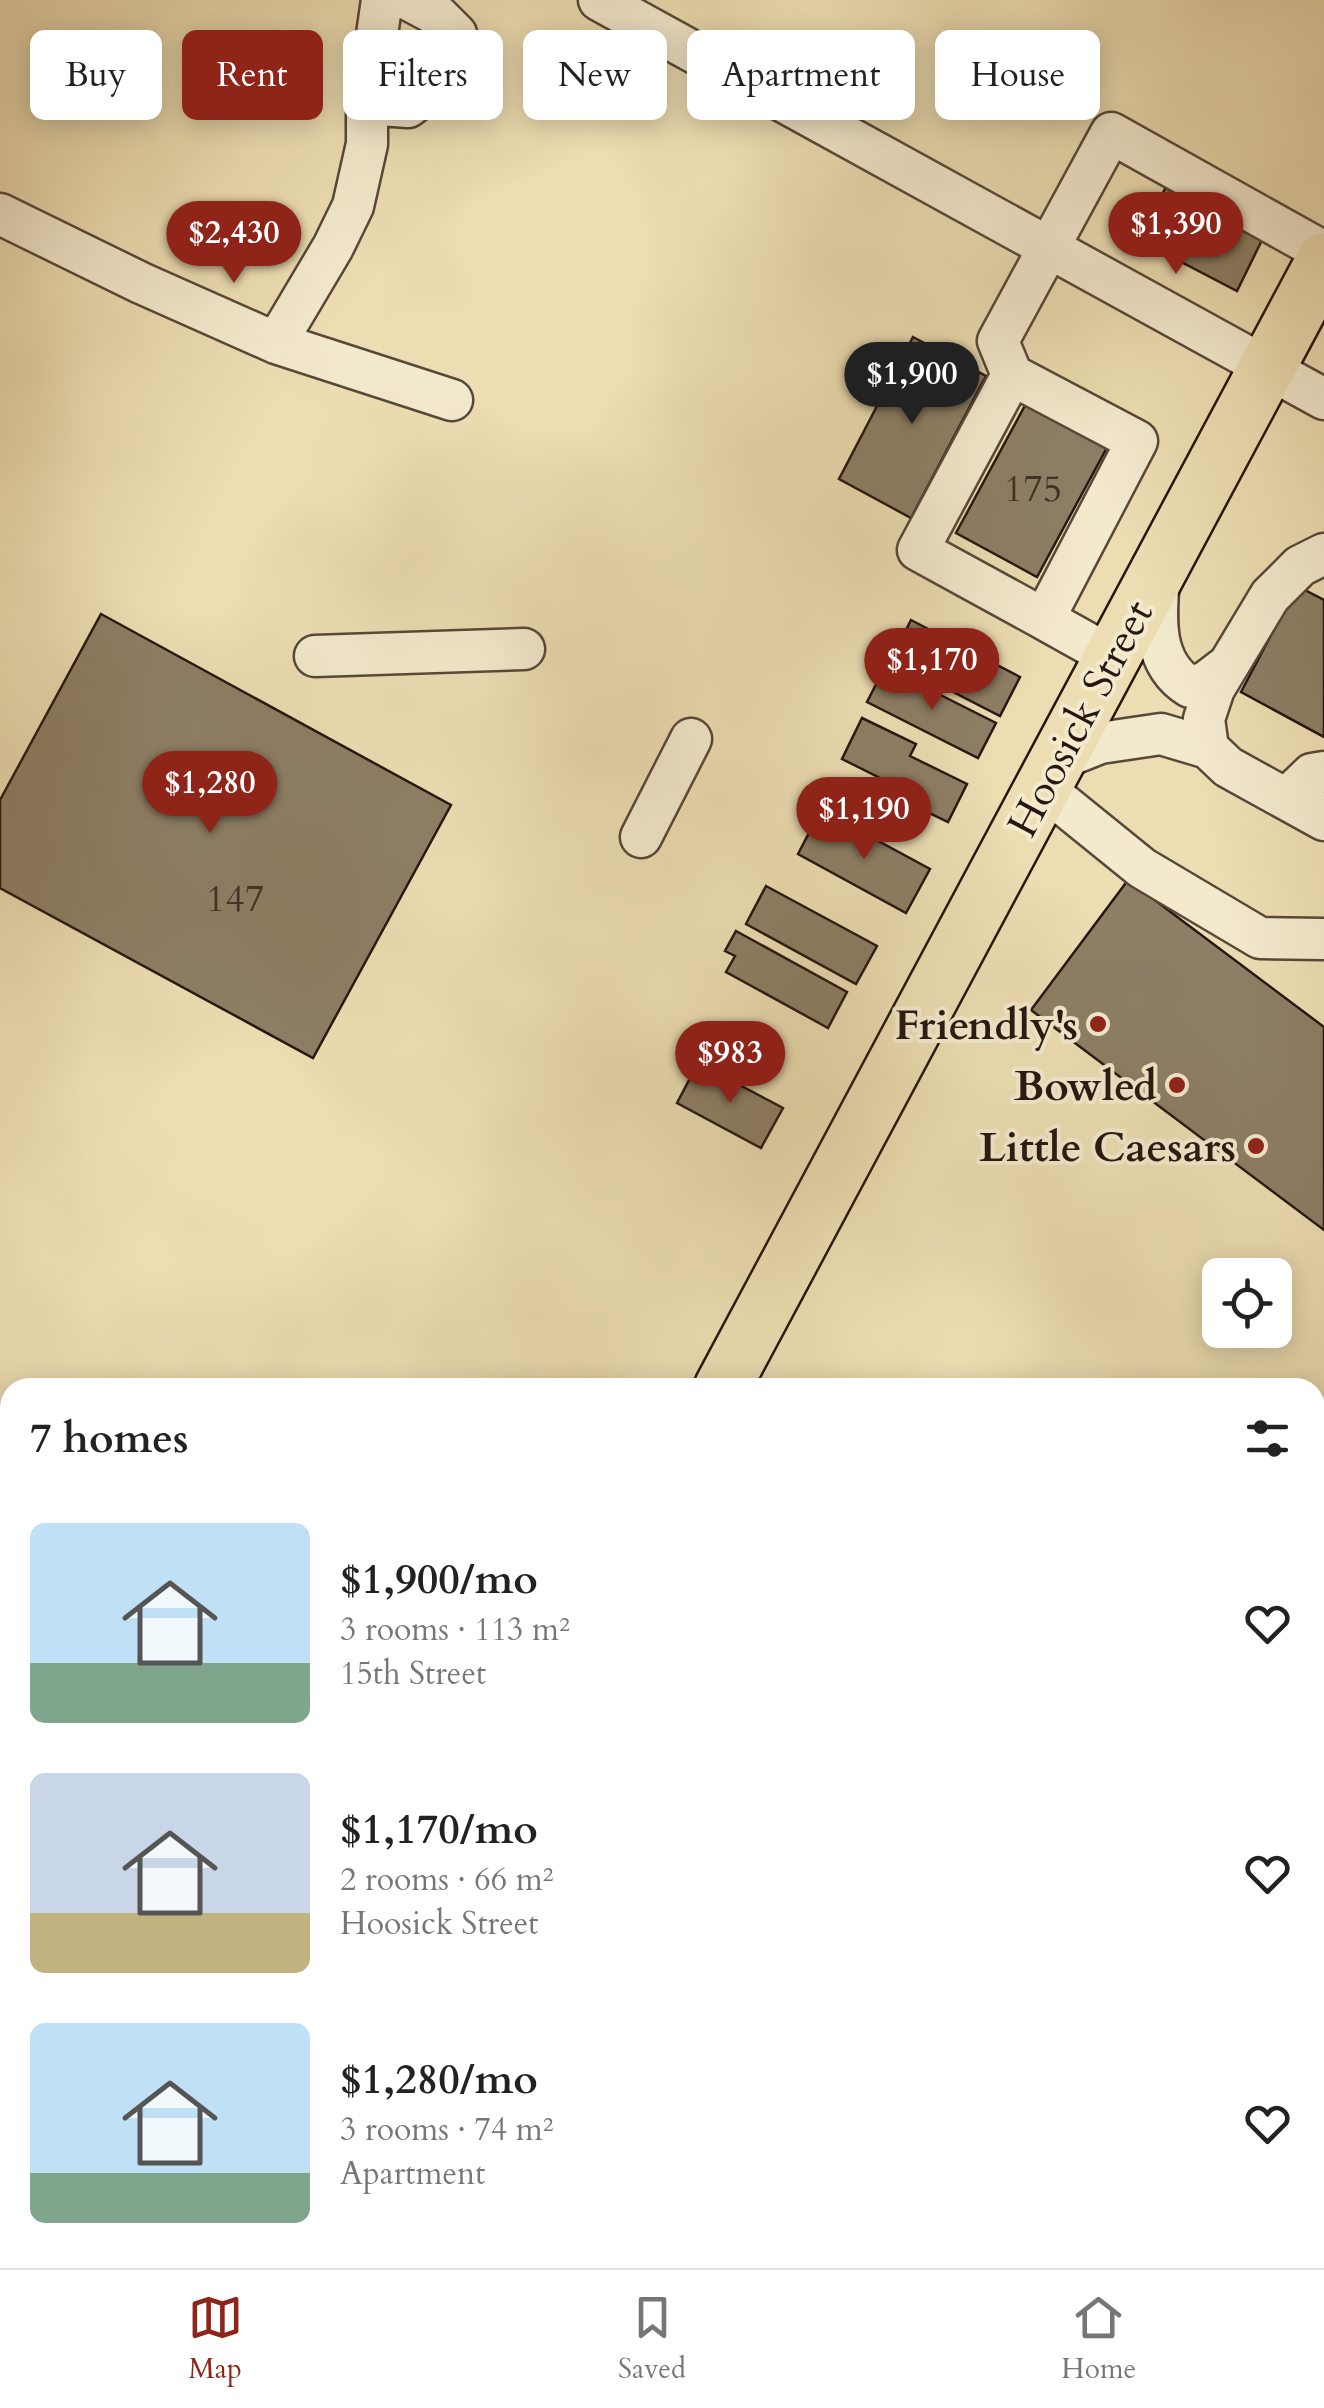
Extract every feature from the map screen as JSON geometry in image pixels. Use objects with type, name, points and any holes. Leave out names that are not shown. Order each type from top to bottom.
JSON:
[{"type":"highway","name":"Hoosick Street","points":[[727,1378],[1324,261]]},
{"type":"street","points":[[378,30],[382,0]]},
{"type":"street","points":[[409,0],[437,14],[452,30]]},
{"type":"street","points":[[599,0],[1324,399]]},
{"type":"street","points":[[276,343],[333,248],[353,206],[367,144],[367,120]]},
{"type":"street","points":[[1044,619],[1138,441],[1012,374],[998,341],[1111,133],[1324,252]]},
{"type":"street","points":[[0,214],[276,343],[452,400]]},
{"type":"street","points":[[1012,374],[918,550],[1112,657]]},
{"type":"street","points":[[1208,748],[1204,720],[1227,666],[1270,596],[1316,566]]},
{"type":"street","points":[[1160,568],[1156,621],[1162,652],[1173,674],[1190,687],[1206,682],[1227,666]]},
{"type":"street","points":[[316,656],[524,650]]},
{"type":"street","points":[[1324,820],[1305,804],[1228,768],[1208,748],[1161,734],[1100,743],[1049,774],[1142,868],[1260,938],[1324,939]]},
{"type":"street","points":[[641,836],[691,739]]},
{"type":"street","points":[[1305,804],[1312,774],[1324,772]]},
{"type":"building","points":[[1167,185],[1264,236],[1237,291],[1139,240]]},
{"type":"building","points":[[913,337],[986,376],[911,518],[839,479]]},
{"type":"building","points":[[1029,398],[1110,442],[1037,577],[956,533]]},
{"type":"building","points":[[1297,586],[1324,600],[1324,737],[1241,692]]},
{"type":"building","points":[[101,614],[451,805],[313,1058],[0,888],[0,800]]},
{"type":"building","points":[[911,620],[1020,677],[1000,716],[891,660]]},
{"type":"building","points":[[885,667],[996,723],[978,758],[867,702]]},
{"type":"building","points":[[862,718],[916,744],[910,756],[967,784],[948,822],[884,791],[888,782],[842,759]]},
{"type":"building","points":[[821,810],[930,869],[906,913],[798,854]]},
{"type":"building","points":[[1128,880],[1324,1027],[1324,1230],[1031,1010]]},
{"type":"building","points":[[766,886],[877,946],[856,984],[746,924]]},
{"type":"building","points":[[736,931],[847,992],[828,1028],[726,972],[735,956],[725,951]]},
{"type":"building","points":[[698,1063],[783,1108],[761,1148],[677,1103]]},
{"type":"place","name":"Friendly's","points":[[1098,1024]]},
{"type":"place","name":"Bowled","points":[[1177,1085]]},
{"type":"place","name":"Little Caesars","points":[[1256,1146]]}]
